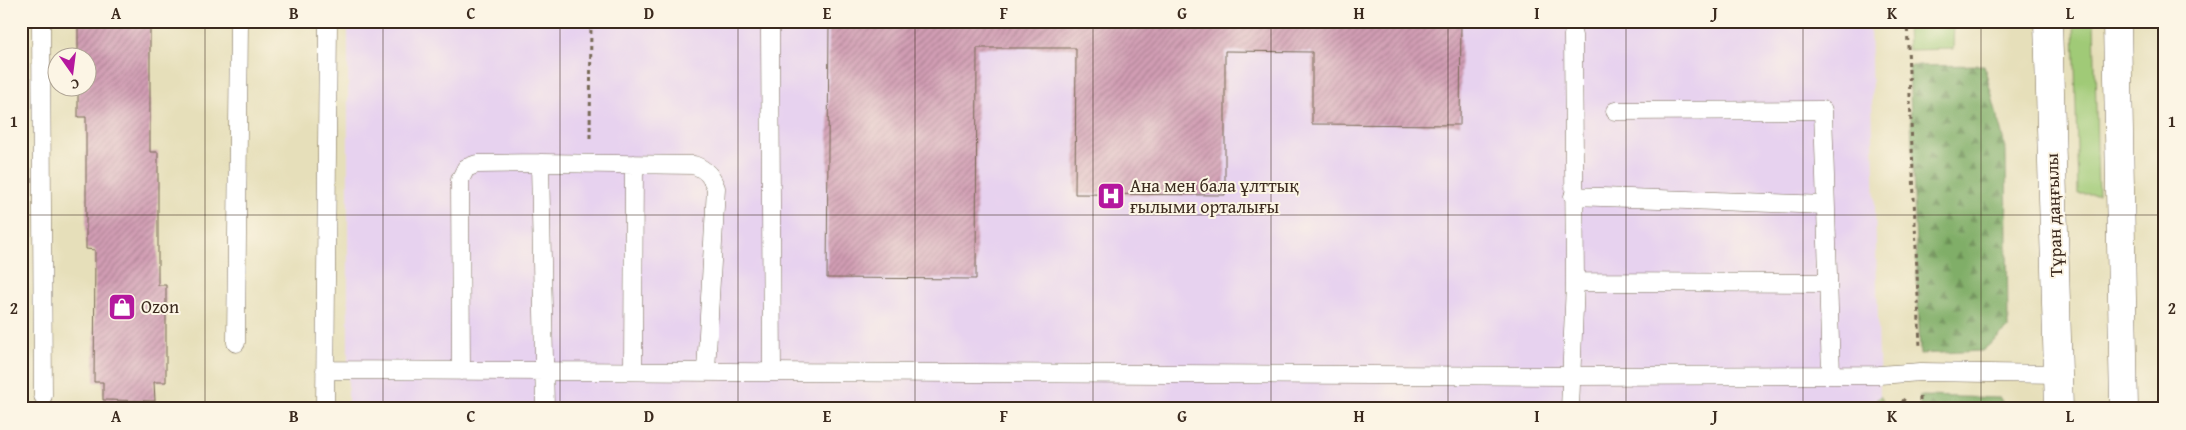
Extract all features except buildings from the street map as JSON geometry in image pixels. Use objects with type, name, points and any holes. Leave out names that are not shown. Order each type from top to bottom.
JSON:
[{"type":"main road","name":"Тұран даңғылы","points":[[2048,21],[2059,374],[2058,409]]},
{"type":"main road","points":[[2117,21],[2124,409]]},
{"type":"lane","points":[[41,21],[43,396]]},
{"type":"lane","points":[[236,343],[238,21]]},
{"type":"lane","points":[[325,409],[328,21]]},
{"type":"lane","points":[[770,31],[772,372]]},
{"type":"lane","points":[[1570,409],[1575,282],[1573,35]]},
{"type":"lane","points":[[1614,111],[1823,110],[1831,375]]},
{"type":"lane","points":[[461,371],[460,180],[466,168],[477,164],[540,163],[694,165],[703,168],[712,176],[716,188],[706,371]]},
{"type":"lane","points":[[540,163],[545,409]]},
{"type":"lane","points":[[633,371],[634,164]]},
{"type":"lane","points":[[1573,196],[1825,205]]},
{"type":"lane","points":[[1575,282],[1828,284]]},
{"type":"lane","points":[[325,370],[1572,376],[1831,375],[1921,372],[2059,374]]},
{"type":"path","points":[[589,164],[591,21]]},
{"type":"path","points":[[1907,21],[1921,372]]},
{"type":"shaded area","name":"Ана мен бала ұлттық ғылыми орталығы","points":[[348,21],[1870,21],[1880,396],[1868,409],[348,409]]},
{"type":"green space","points":[[1907,21],[1954,21],[1953,49],[1908,50]]},
{"type":"green space","points":[[2074,21],[2094,21],[2098,194],[2078,194]]},
{"type":"green space","points":[[2161,21],[2165,21],[2165,285],[2164,283]]},
{"type":"green space","points":[[1984,65],[2006,150],[2008,329],[1982,351],[1920,354],[1909,66]]},
{"type":"green space","points":[[1880,396],[1888,409],[1868,409]]},
{"type":"green space","points":[[1920,396],[2000,398],[2006,409],[1920,409]]},
{"type":"place","name":"Ана мен бала ұлттық ғылыми орталығы","points":[[1111,196]]},
{"type":"place","name":"Ozon","points":[[122,307]]}]
